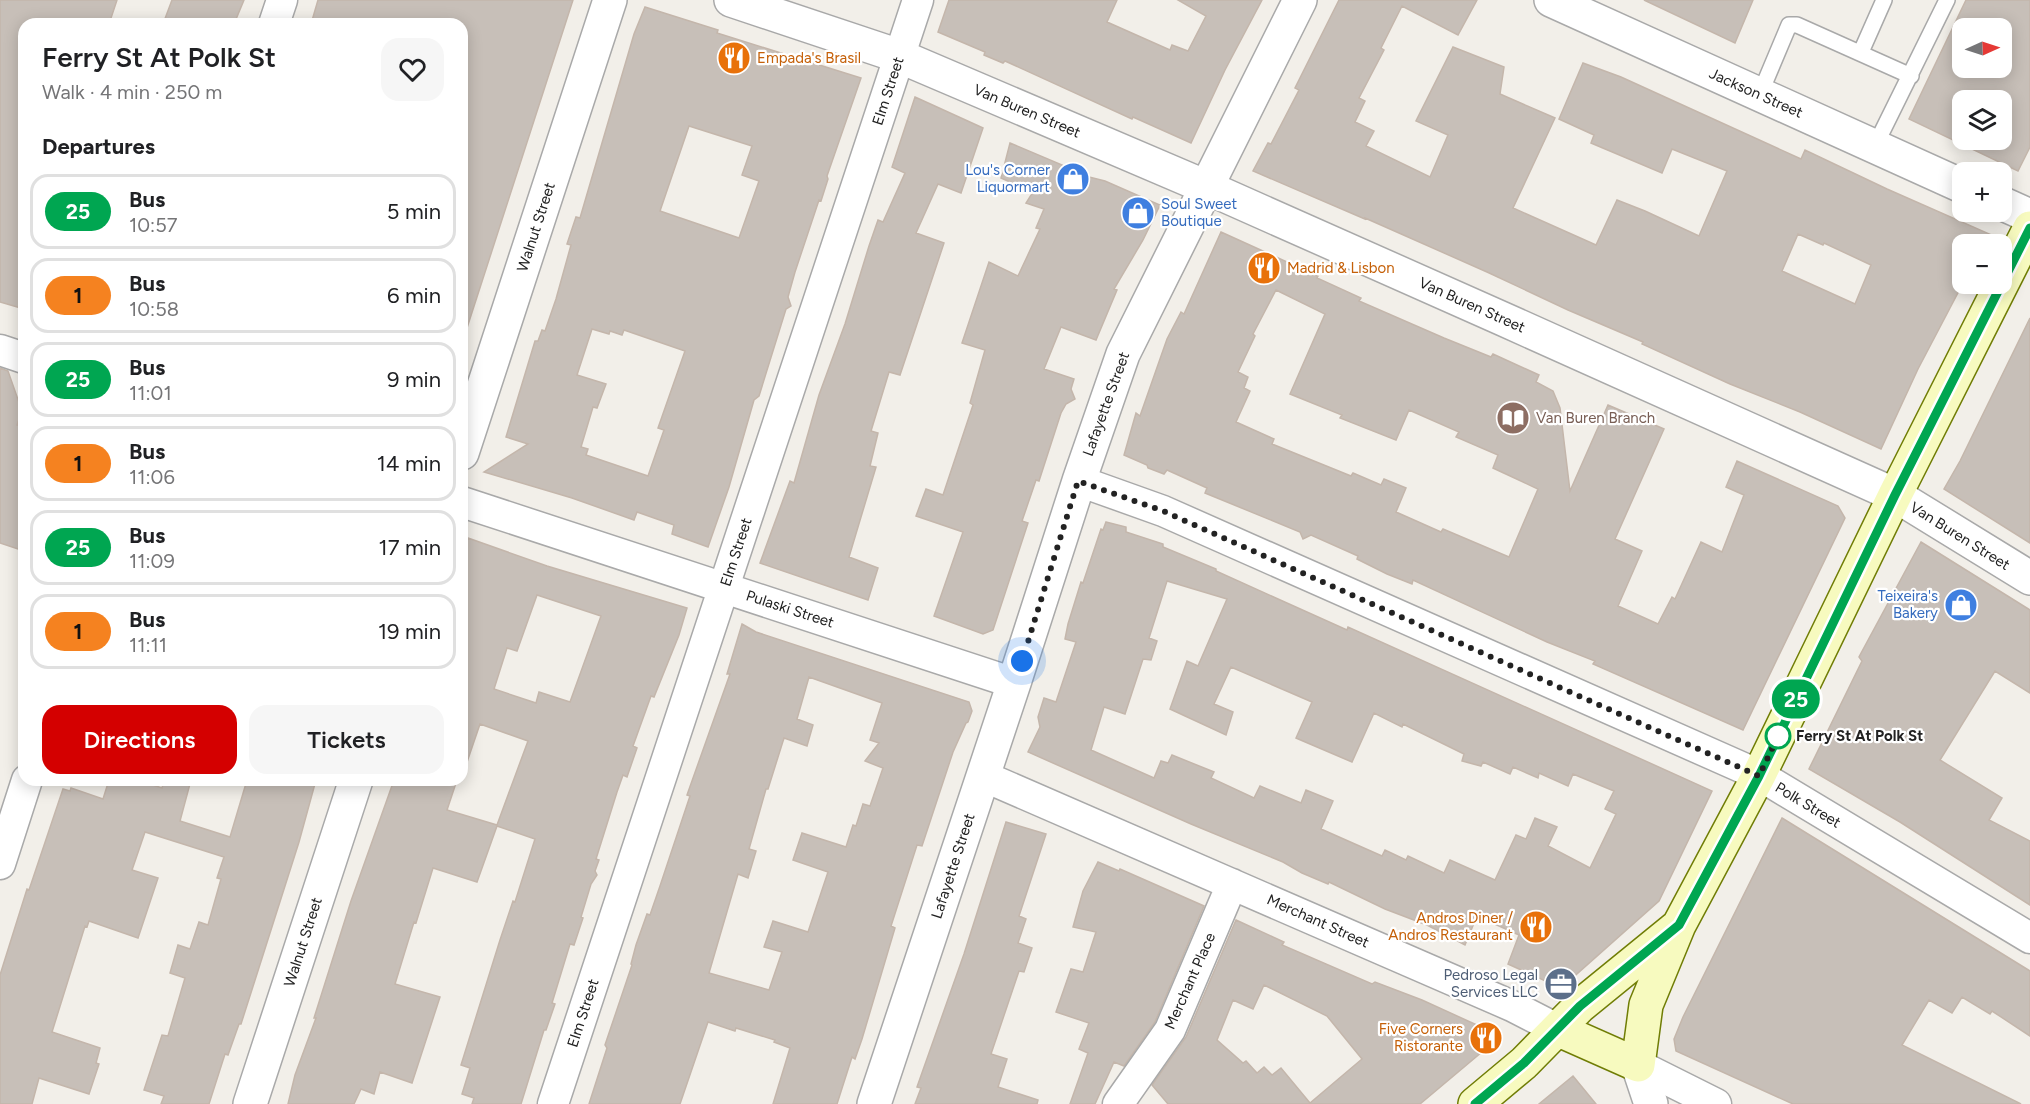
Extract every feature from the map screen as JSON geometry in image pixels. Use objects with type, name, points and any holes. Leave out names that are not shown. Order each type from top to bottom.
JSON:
[{"type":"main road","points":[[1638,1065],[1646,1005],[1679,925],[1759,776],[1895,495],[2030,228]]},
{"type":"main road","points":[[1475,1104],[1524,1063],[1559,1030],[1580,1006],[1679,925]]},
{"type":"main road","name":"Merchant Street","points":[[1559,1030],[1638,1065]]},
{"type":"street","points":[[276,18],[282,0]]},
{"type":"street","name":"Walnut Street","points":[[468,435],[610,0]]},
{"type":"street","name":"Van Buren Street","points":[[731,0],[899,57],[1206,187],[1895,495],[2030,579]]},
{"type":"street","name":"Elm Street","points":[[554,1104],[918,0]]},
{"type":"street","name":"Lafayette Street","points":[[874,1104],[1014,683],[1078,481],[1123,354],[1300,0]]},
{"type":"street","name":"Jackson Street","points":[[1551,0],[1952,181]]},
{"type":"street","points":[[2012,208],[2030,216]]},
{"type":"street","points":[[0,350],[18,356]]},
{"type":"street","name":"Polk Street","points":[[1078,481],[1163,511],[1759,776],[2030,938]]},
{"type":"street","name":"Pulaski Street","points":[[468,504],[1014,683]]},
{"type":"street","name":"Merchant Street","points":[[982,776],[1501,1002],[1559,1030]]},
{"type":"street","points":[[0,864],[25,786]]},
{"type":"street","name":"Walnut Street","points":[[250,1104],[354,786]]},
{"type":"street","name":"Merchant Place","points":[[1118,1104],[1170,1030],[1232,884]]},
{"type":"street","points":[[1638,1065],[1651,1104]]},
{"type":"street","name":"Merchant Street","points":[[1638,1065],[1716,1104]]},
{"type":"lane","points":[[1861,52],[1884,0]]},
{"type":"lane","points":[[1875,146],[1947,0]]},
{"type":"lane","points":[[1760,94],[1789,25],[1797,25],[1911,76]]},
{"type":"building","points":[[0,0],[117,0],[111,18],[18,18],[18,307],[0,302]]},
{"type":"building","points":[[172,0],[244,0],[236,18],[165,18]]},
{"type":"building","points":[[318,0],[573,0],[468,325],[468,18],[313,18]]},
{"type":"building","points":[[949,0],[1117,0],[1107,22],[1170,50],[1172,45],[1188,51],[1206,16],[1178,0],[1262,0],[1225,70],[1191,143],[1133,117],[1132,119],[1005,61],[1003,63],[984,55],[985,52],[938,32]]},
{"type":"building","points":[[1339,0],[1477,0],[1458,35],[1402,6],[1381,48],[1384,50],[1359,98],[1365,101],[1355,122],[1374,131],[1366,146],[1430,177],[1448,135],[1416,121],[1453,47],[1504,67],[1500,94],[1555,118],[1513,208],[1596,245],[1617,200],[1699,236],[1727,171],[1672,149],[1662,173],[1591,143],[1594,135],[1559,119],[1583,63],[1621,77],[1801,159],[1805,150],[1952,218],[1952,222],[1962,222],[1989,234],[1952,234],[1952,294],[1957,294],[1918,369],[1881,449],[1800,412],[1730,384],[1487,272],[1253,171],[1268,143],[1271,144],[1299,90],[1295,88]],"holes":[[[1798,234],[1823,245],[1824,243],[1871,265],[1855,304],[1782,271]]]},
{"type":"building","points":[[1644,0],[1753,0],[1735,43]]},
{"type":"building","points":[[1966,0],[2030,0],[2030,147],[2018,171],[2012,168],[2012,162],[1999,162],[1974,150],[2012,150],[2012,90],[1952,90],[1952,140],[1909,119],[1952,29],[1952,78],[2012,78],[2012,18],[1957,18]]},
{"type":"building","points":[[645,7],[718,30],[717,33],[861,78],[795,272],[788,297],[791,306],[786,309],[759,396],[754,400],[729,487],[708,547],[672,534],[674,525],[637,512],[634,520],[572,498],[484,472],[528,444],[506,437],[535,341],[538,341],[542,330],[545,331],[556,299],[571,245],[567,244],[576,217],[580,218],[634,34]],"holes":[[[689,126],[752,146],[742,175],[759,181],[739,238],[660,211]],[[592,329],[622,335],[624,330],[685,351],[658,428],[664,430],[648,476],[586,455],[588,449],[581,447],[593,407],[597,408],[606,384],[577,375]]]},
{"type":"building","points":[[915,97],[983,128],[961,193],[938,184],[916,233],[944,243],[900,375],[889,372],[871,431],[878,433],[870,466],[876,467],[849,557],[878,568],[868,600],[760,563],[790,481],[794,483],[819,395],[845,324],[878,220],[883,222],[905,173],[892,167]]},
{"type":"building","points":[[1010,143],[1076,171],[1083,169],[1085,176],[1105,181],[1160,205],[1143,240],[1114,289],[1117,290],[1096,340],[1061,327],[1044,369],[1074,379],[1071,389],[1075,399],[1066,404],[1061,413],[1039,481],[1036,480],[1022,521],[1028,523],[993,630],[983,634],[934,616],[963,532],[916,516],[926,489],[943,495],[973,405],[970,403],[985,350],[962,343],[989,262],[1018,276],[1040,229],[1036,228],[1044,209],[1026,203],[1033,192],[1001,178]]},
{"type":"building","points":[[1221,232],[1318,276],[1317,278],[1361,298],[1359,301],[1491,357],[1493,354],[1539,375],[1536,382],[1553,391],[1560,408],[1570,491],[1608,405],[1664,429],[1615,539],[1642,551],[1618,606],[1658,624],[1672,597],[1675,599],[1701,542],[1722,552],[1744,495],[1726,487],[1737,461],[1838,506],[1845,518],[1743,730],[1593,664],[1595,661],[1547,642],[1413,580],[1412,584],[1387,574],[1357,559],[1358,556],[1311,535],[1303,539],[1300,532],[1205,493],[1207,488],[1167,470],[1164,474],[1148,468],[1147,465],[1124,455],[1136,413],[1140,416],[1167,339],[1181,312],[1184,314]],"holes":[[[1276,290],[1325,314],[1290,394],[1342,415],[1340,418],[1396,440],[1409,410],[1459,432],[1456,437],[1498,455],[1493,468],[1538,489],[1509,557],[1443,529],[1441,532],[1396,512],[1406,488],[1384,479],[1381,485],[1353,473],[1351,476],[1272,444],[1274,439],[1236,422],[1250,391],[1244,388],[1248,377],[1238,372],[1255,336],[1253,334]]]},
{"type":"building","points":[[2030,318],[2030,543],[1944,489]]},
{"type":"building","points":[[0,368],[8,371],[18,400],[18,549],[0,543]]},
{"type":"building","points":[[1106,522],[1126,527],[1126,532],[1163,544],[1163,547],[1347,630],[1348,627],[1712,791],[1659,901],[1561,988],[1508,964],[1519,935],[1477,916],[1465,945],[1427,925],[1385,909],[1329,882],[1328,884],[1302,873],[1283,862],[1028,752],[1040,727],[1038,717],[1044,698],[1056,702],[1076,642],[1065,639],[1068,624],[1081,582],[1083,583],[1101,529],[1103,530]],"holes":[[[1167,581],[1227,599],[1198,666],[1187,661],[1170,709],[1226,735],[1233,712],[1214,704],[1231,667],[1312,702],[1296,738],[1352,762],[1374,713],[1402,727],[1403,724],[1464,754],[1462,761],[1481,766],[1483,762],[1510,774],[1513,767],[1538,778],[1539,773],[1568,786],[1573,774],[1614,791],[1605,809],[1616,814],[1590,868],[1548,846],[1557,827],[1535,818],[1526,839],[1516,835],[1495,880],[1450,860],[1444,873],[1408,856],[1406,860],[1385,850],[1382,856],[1321,829],[1333,801],[1306,790],[1301,803],[1260,786],[1254,798],[1211,778],[1214,772],[1172,755],[1168,763],[1161,761],[1154,778],[1091,750],[1104,707],[1125,714],[1143,659],[1151,660],[1157,641],[1149,638]]]},
{"type":"building","points":[[468,538],[547,566],[687,608],[679,635],[654,697],[651,696],[633,746],[637,748],[627,777],[623,775],[617,792],[596,859],[599,860],[595,871],[597,875],[591,884],[574,945],[570,944],[552,1003],[555,1004],[546,1030],[544,1030],[521,1104],[472,1104],[474,1098],[462,1094],[470,1068],[461,1065],[500,940],[535,839],[497,826],[477,882],[433,868],[416,923],[414,922],[395,984],[440,997],[412,1083],[380,1072],[374,1094],[361,1089],[354,1104],[288,1104],[295,1075],[316,1018],[314,1018],[351,901],[392,786],[455,786],[447,810],[497,825],[528,741],[480,724],[468,759]],"holes":[[[537,595],[601,616],[570,702],[539,692],[536,703],[494,689],[507,648],[517,651]]]},
{"type":"building","points":[[1921,542],[2030,610],[2030,693],[1995,671],[1940,760],[2002,798],[1989,820],[2030,841],[2030,905],[1900,822],[1809,769],[1862,661],[1859,657]]},
{"type":"building","points":[[742,624],[756,632],[969,702],[972,711],[953,752],[922,846],[917,845],[891,926],[895,928],[862,1039],[855,1059],[852,1057],[837,1104],[773,1104],[790,1048],[774,1042],[775,1040],[708,1022],[680,1104],[589,1104],[607,1048],[605,1045],[632,965],[636,945],[660,886],[690,796],[687,795],[730,674],[727,674]],"holes":[[[809,677],[882,703],[870,740],[879,743],[865,761],[883,768],[870,806],[863,804],[846,847],[802,833],[793,860],[828,872],[808,932],[773,921],[764,947],[782,952],[769,990],[709,973],[738,874],[748,878],[756,851],[749,849],[766,789],[768,789],[784,738],[807,746],[813,725],[797,719]]]},
{"type":"building","points":[[107,786],[162,788],[162,786],[189,786],[180,821],[230,837],[245,786],[314,786],[299,842],[241,1024],[239,1024],[228,1055],[225,1054],[209,1104],[161,1104],[164,1096],[144,1090],[162,1035],[168,1036],[185,978],[170,973],[178,945],[190,949],[199,922],[208,925],[221,879],[217,878],[224,857],[145,832],[132,870],[158,878],[138,938],[89,921],[87,927],[85,926],[52,1032],[100,1048],[96,1063],[99,1064],[89,1094],[39,1078],[32,1104],[0,1104],[0,975],[27,889],[29,890],[63,789],[70,791],[71,788],[103,799]]},
{"type":"building","points":[[1782,818],[2030,971],[2030,1036],[1992,1011],[1990,1014],[1962,997],[1952,1013],[1929,1000],[1902,1045],[2021,1104],[1793,1104],[1676,1051],[1674,1039],[1683,1017]]},
{"type":"building","points":[[1006,822],[1046,834],[1019,916],[1026,919],[1018,943],[1032,948],[1024,972],[1019,971],[991,1054],[1007,1059],[998,1087],[1038,1100],[1037,1104],[915,1104],[921,1088],[917,1087],[964,954]]},
{"type":"building","points":[[1098,862],[1119,871],[1120,869],[1204,906],[1155,1022],[1124,1066],[1114,1062],[1095,1104],[1070,1104],[1088,1053],[1079,1049],[1089,1023],[1056,1012],[1071,969],[1083,972],[1096,932],[1073,927],[1083,891]]},
{"type":"building","points":[[1236,920],[1284,942],[1282,945],[1372,984],[1375,982],[1422,1000],[1501,1036],[1420,1104],[1168,1104],[1152,1085],[1186,1037]],"holes":[[[1264,985],[1327,1016],[1362,1059],[1310,1103],[1281,1068],[1272,1075],[1264,1067],[1257,1073],[1246,1061],[1243,1063],[1217,1040],[1233,1000],[1253,1009]]]},
{"type":"building","points":[[1573,1076],[1596,1104],[1539,1104]]},
{"type":"bus line","name":"25","points":[[1475,1104],[1524,1063],[1559,1030],[1580,1006],[1679,925],[1759,776],[1895,495],[2030,228]]},
{"type":"place","name":"Empada's Brasil","points":[[734,58]]},
{"type":"place","name":"Lou's Corner Liquormart","points":[[1073,179]]},
{"type":"place","name":"Soul Sweet Boutique","points":[[1138,213]]},
{"type":"place","name":"Madrid & Lisbon","points":[[1264,268]]},
{"type":"place","name":"Van Buren Branch","points":[[1513,418]]},
{"type":"place","name":"Teixeira's Bakery","points":[[1961,605]]},
{"type":"place","name":"Ferry St At Polk St","points":[[1778,736]]},
{"type":"place","name":"Andros Diner / Andros Restaurant","points":[[1536,927]]},
{"type":"place","name":"Pedroso Legal Services LLC","points":[[1561,984]]},
{"type":"place","name":"Five Corners Ristorante","points":[[1486,1038]]},
{"type":"route","points":[[1022,661],[1078,481],[1163,511],[1759,776],[1780,732],[1778,736]]}]
